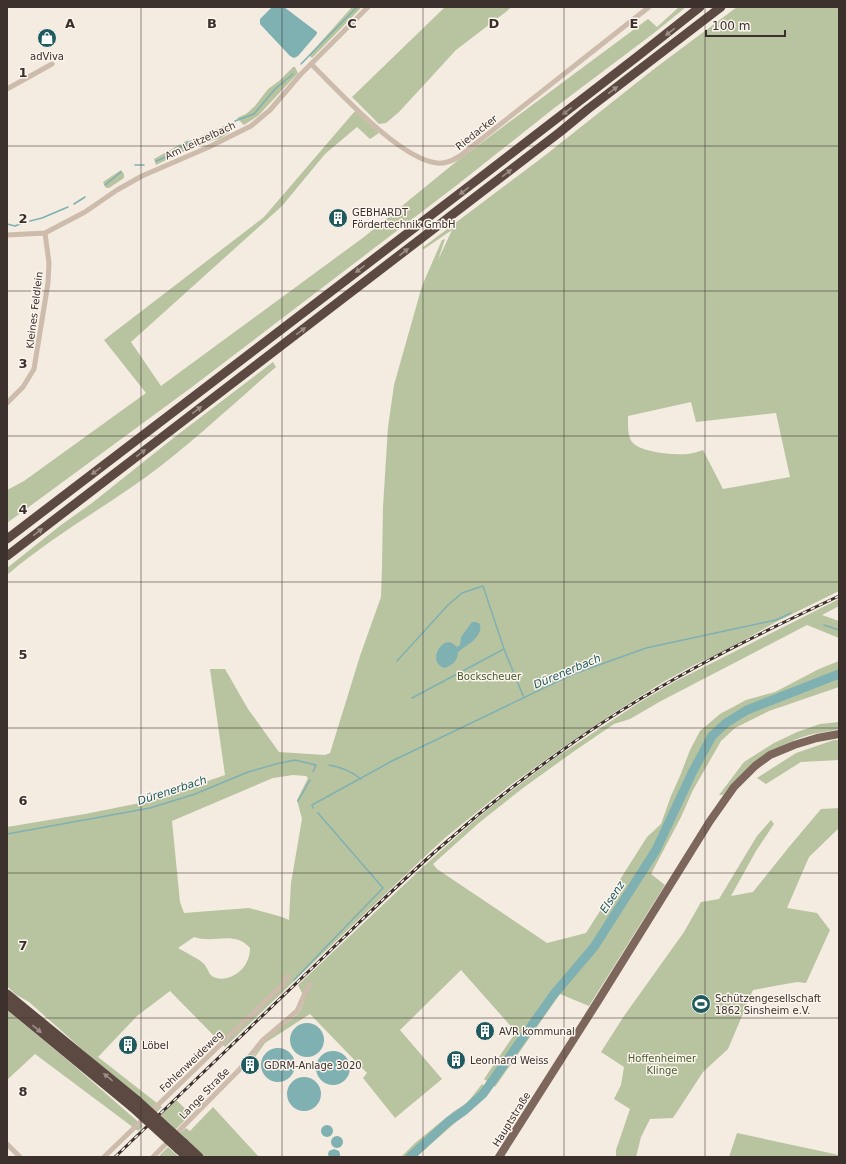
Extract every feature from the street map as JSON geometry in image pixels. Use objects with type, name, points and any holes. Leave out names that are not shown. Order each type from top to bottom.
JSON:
[{"type":"highway","points":[[7,539],[470,186],[700,7]]},
{"type":"highway","points":[[7,556],[554,137],[588,109],[721,7]]},
{"type":"highway","points":[[7,532],[24,526]]},
{"type":"highway","points":[[7,994],[135,1104],[181,1146],[199,1157]]},
{"type":"highway","points":[[7,1004],[135,1104]]},
{"type":"highway","points":[[181,1146],[187,1157]]},
{"type":"main road","name":"Hauptstraße","points":[[499,1157],[710,820],[734,787],[754,766],[770,755],[800,743],[839,734]]},
{"type":"street","name":"Am Leitzelbach","points":[[7,235],[45,233],[85,212],[117,190],[142,176],[209,147],[251,126],[270,110],[311,64],[368,7]]},
{"type":"street","name":"Riedacker","points":[[311,64],[362,114],[398,145],[431,162],[439,163],[452,161],[650,7]]},
{"type":"street","points":[[7,89],[52,64]]},
{"type":"street","name":"Kleines Feldlein","points":[[7,402],[23,387],[34,369],[48,283],[49,263],[45,233]]},
{"type":"street","name":"Fohlenweideweg","points":[[104,1157],[282,986],[288,976]]},
{"type":"street","name":"Lange Straße","points":[[154,1157],[239,1070],[262,1041],[297,1011],[310,984]]},
{"type":"street","points":[[7,1144],[20,1157]]},
{"type":"green space","points":[[352,7],[360,7],[360,9],[312,58],[309,55]]},
{"type":"green space","points":[[445,7],[511,7],[456,50],[399,112],[386,123],[379,124],[352,97]]},
{"type":"green space","points":[[679,7],[686,7],[457,185],[192,387],[7,523],[7,490],[24,481],[146,393],[104,340],[264,217],[355,111],[379,133],[370,139],[357,127],[325,154],[282,206],[131,342],[161,386],[364,237],[457,161],[648,19],[657,27]]},
{"type":"green space","name":"Bockscheuer","points":[[737,7],[839,7],[839,591],[776,622],[721,653],[696,664],[663,682],[612,714],[509,786],[446,837],[422,859],[225,1047],[170,991],[137,1016],[98,1057],[162,1107],[155,1114],[29,1002],[15,994],[7,986],[7,827],[150,801],[225,775],[210,669],[225,669],[248,709],[279,752],[325,755],[330,753],[360,656],[381,597],[383,507],[388,427],[394,385],[422,286],[442,240],[445,239],[438,260],[452,230],[424,249],[422,248],[543,157],[654,69]],"holes":[[[691,402],[696,422],[776,413],[790,477],[723,489],[703,450],[688,454],[659,453],[644,449],[633,443],[628,430],[628,416]],[[293,775],[306,776],[308,778],[297,800],[302,819],[291,883],[289,920],[249,908],[184,913],[180,902],[172,821],[273,778]],[[194,937],[201,939],[231,938],[244,943],[250,948],[248,960],[243,968],[235,975],[223,979],[212,976],[203,963],[178,948]]]},
{"type":"green space","points":[[293,67],[295,67],[298,73],[258,116],[244,125],[237,118],[246,114],[255,106],[268,89],[279,81]]},
{"type":"green space","points":[[228,124],[231,127],[230,132],[221,138],[202,144],[199,137]]},
{"type":"green space","points":[[188,140],[191,148],[156,165],[154,159]]},
{"type":"green space","points":[[121,170],[124,174],[124,178],[109,188],[106,188],[103,182]]},
{"type":"green space","points":[[273,362],[276,367],[163,464],[129,489],[75,524],[7,575],[7,568]]},
{"type":"green space","points":[[839,599],[839,606],[822,615],[839,621],[839,638],[807,625],[661,701],[630,719],[614,724],[523,788],[480,822],[433,864],[437,869],[547,943],[586,933],[647,837],[661,824],[690,750],[700,731],[720,714],[746,700],[775,692],[819,669],[839,661],[839,687],[769,711],[735,728],[721,741],[693,790],[681,817],[651,874],[665,885],[589,1006],[560,994],[495,1087],[484,1079],[516,1032],[461,970],[400,1030],[442,1079],[395,1118],[363,1078],[367,1073],[310,1014],[265,1043],[253,1060],[252,1059],[263,1042],[299,1013],[305,999],[298,985],[424,866],[498,801],[552,760],[640,702],[676,681]]},
{"type":"green space","points":[[839,722],[839,729],[796,739],[772,751],[751,766],[723,795],[719,795],[744,762],[774,743],[797,732],[820,724]]},
{"type":"green space","points":[[834,740],[839,740],[839,760],[801,762],[766,784],[757,778],[796,753]]},
{"type":"green space","name":"Hoffenheimer Klinge","points":[[839,808],[839,828],[809,857],[787,908],[817,913],[830,930],[806,983],[797,982],[753,990],[728,1049],[703,1072],[673,1118],[650,1119],[641,1137],[636,1157],[616,1157],[616,1150],[630,1109],[614,1099],[621,1085],[624,1067],[601,1052],[624,1016],[684,932],[701,902],[719,899],[757,836],[771,820],[774,824],[756,851],[731,896],[753,892],[821,809]]},
{"type":"green space","points":[[7,1010],[71,1063],[143,1126],[138,1131],[35,1054],[7,1080]]},
{"type":"green space","points":[[482,1084],[489,1091],[465,1114],[462,1114],[455,1120],[456,1122],[416,1157],[401,1157],[415,1143],[453,1112],[467,1103]]},
{"type":"green space","points":[[176,1100],[191,1114],[175,1130],[160,1116]]},
{"type":"green space","points":[[213,1107],[259,1157],[203,1157],[179,1134],[186,1128],[190,1131]]},
{"type":"green space","points":[[737,1133],[839,1155],[839,1157],[729,1157]]},
{"type":"green space","points":[[168,1147],[179,1157],[160,1157],[159,1156]]},
{"type":"water","points":[[272,7],[284,7],[317,32],[298,56],[294,58],[290,56],[260,24],[260,19]]},
{"type":"water","points":[[472,622],[480,624],[477,637],[458,652],[456,660],[453,664],[445,668],[440,666],[436,657],[440,647],[448,642],[457,647],[460,645],[461,637]]},
{"type":"water","points":[[307,1023],[319,1028],[324,1040],[319,1052],[307,1057],[295,1052],[290,1040],[295,1028]]},
{"type":"water","points":[[278,1048],[290,1053],[295,1065],[290,1077],[278,1082],[266,1077],[261,1065],[266,1053]]},
{"type":"water","points":[[333,1051],[345,1056],[350,1068],[345,1080],[333,1085],[321,1080],[316,1068],[321,1056]]},
{"type":"water","points":[[304,1077],[316,1082],[321,1094],[316,1106],[304,1111],[292,1106],[287,1094],[292,1082]]},
{"type":"water","points":[[325,1125],[329,1125],[333,1131],[329,1137],[325,1137],[321,1133],[321,1129]]},
{"type":"water","points":[[335,1136],[339,1136],[343,1142],[339,1148],[335,1148],[331,1144],[331,1140]]},
{"type":"water","points":[[334,1149],[339,1151],[340,1157],[329,1157],[329,1151]]},
{"type":"waterway","points":[[301,64],[356,8]]},
{"type":"waterway","points":[[235,121],[254,114],[275,89],[293,74]]},
{"type":"waterway","points":[[205,136],[220,131],[229,124]]},
{"type":"waterway","points":[[156,161],[166,157],[191,141]]},
{"type":"waterway","points":[[135,165],[144,165]]},
{"type":"waterway","points":[[105,185],[121,172]]},
{"type":"waterway","points":[[74,204],[85,197]]},
{"type":"waterway","points":[[30,221],[42,218],[68,207]]},
{"type":"waterway","points":[[7,224],[15,226],[23,223]]},
{"type":"waterway","points":[[397,661],[448,605],[462,593],[483,586],[504,649],[524,698]]},
{"type":"waterway","name":"Dürenerbach","points":[[313,808],[312,805],[392,761],[571,675],[646,648],[776,620],[791,613]]},
{"type":"waterway","name":"Dürenerbach","points":[[824,625],[839,630]]},
{"type":"waterway","points":[[412,698],[504,649]]},
{"type":"waterway","name":"Elsenz","points":[[410,1157],[448,1122],[465,1110],[483,1094],[554,994],[594,947],[656,850],[693,771],[712,736],[726,723],[747,710],[839,674]]},
{"type":"waterway","name":"Dürenerbach","points":[[7,834],[150,808],[195,794],[248,772],[295,760],[316,765],[313,772]]},
{"type":"waterway","name":"Dürenerbach","points":[[329,765],[346,770],[361,779]]},
{"type":"waterway","points":[[298,801],[310,780]]},
{"type":"waterway","points":[[294,980],[383,888],[318,813]]},
{"type":"railway","points":[[115,1157],[396,887],[432,854],[518,783],[626,707],[696,667],[767,630],[839,596]]},
{"type":"place","name":"adViva","points":[[47,38]]},
{"type":"place","name":"GEBHARDT Fördertechnik GmbH","points":[[338,218]]},
{"type":"place","name":"Schützengesellschaft 1862 Sinsheim e.V.","points":[[701,1004]]},
{"type":"place","name":"AVR kommunal","points":[[485,1031]]},
{"type":"place","name":"Löbel","points":[[128,1045]]},
{"type":"place","name":"Leonhard Weiss","points":[[456,1060]]},
{"type":"place","name":"GDRM-Anlage 3020","points":[[250,1065]]}]
